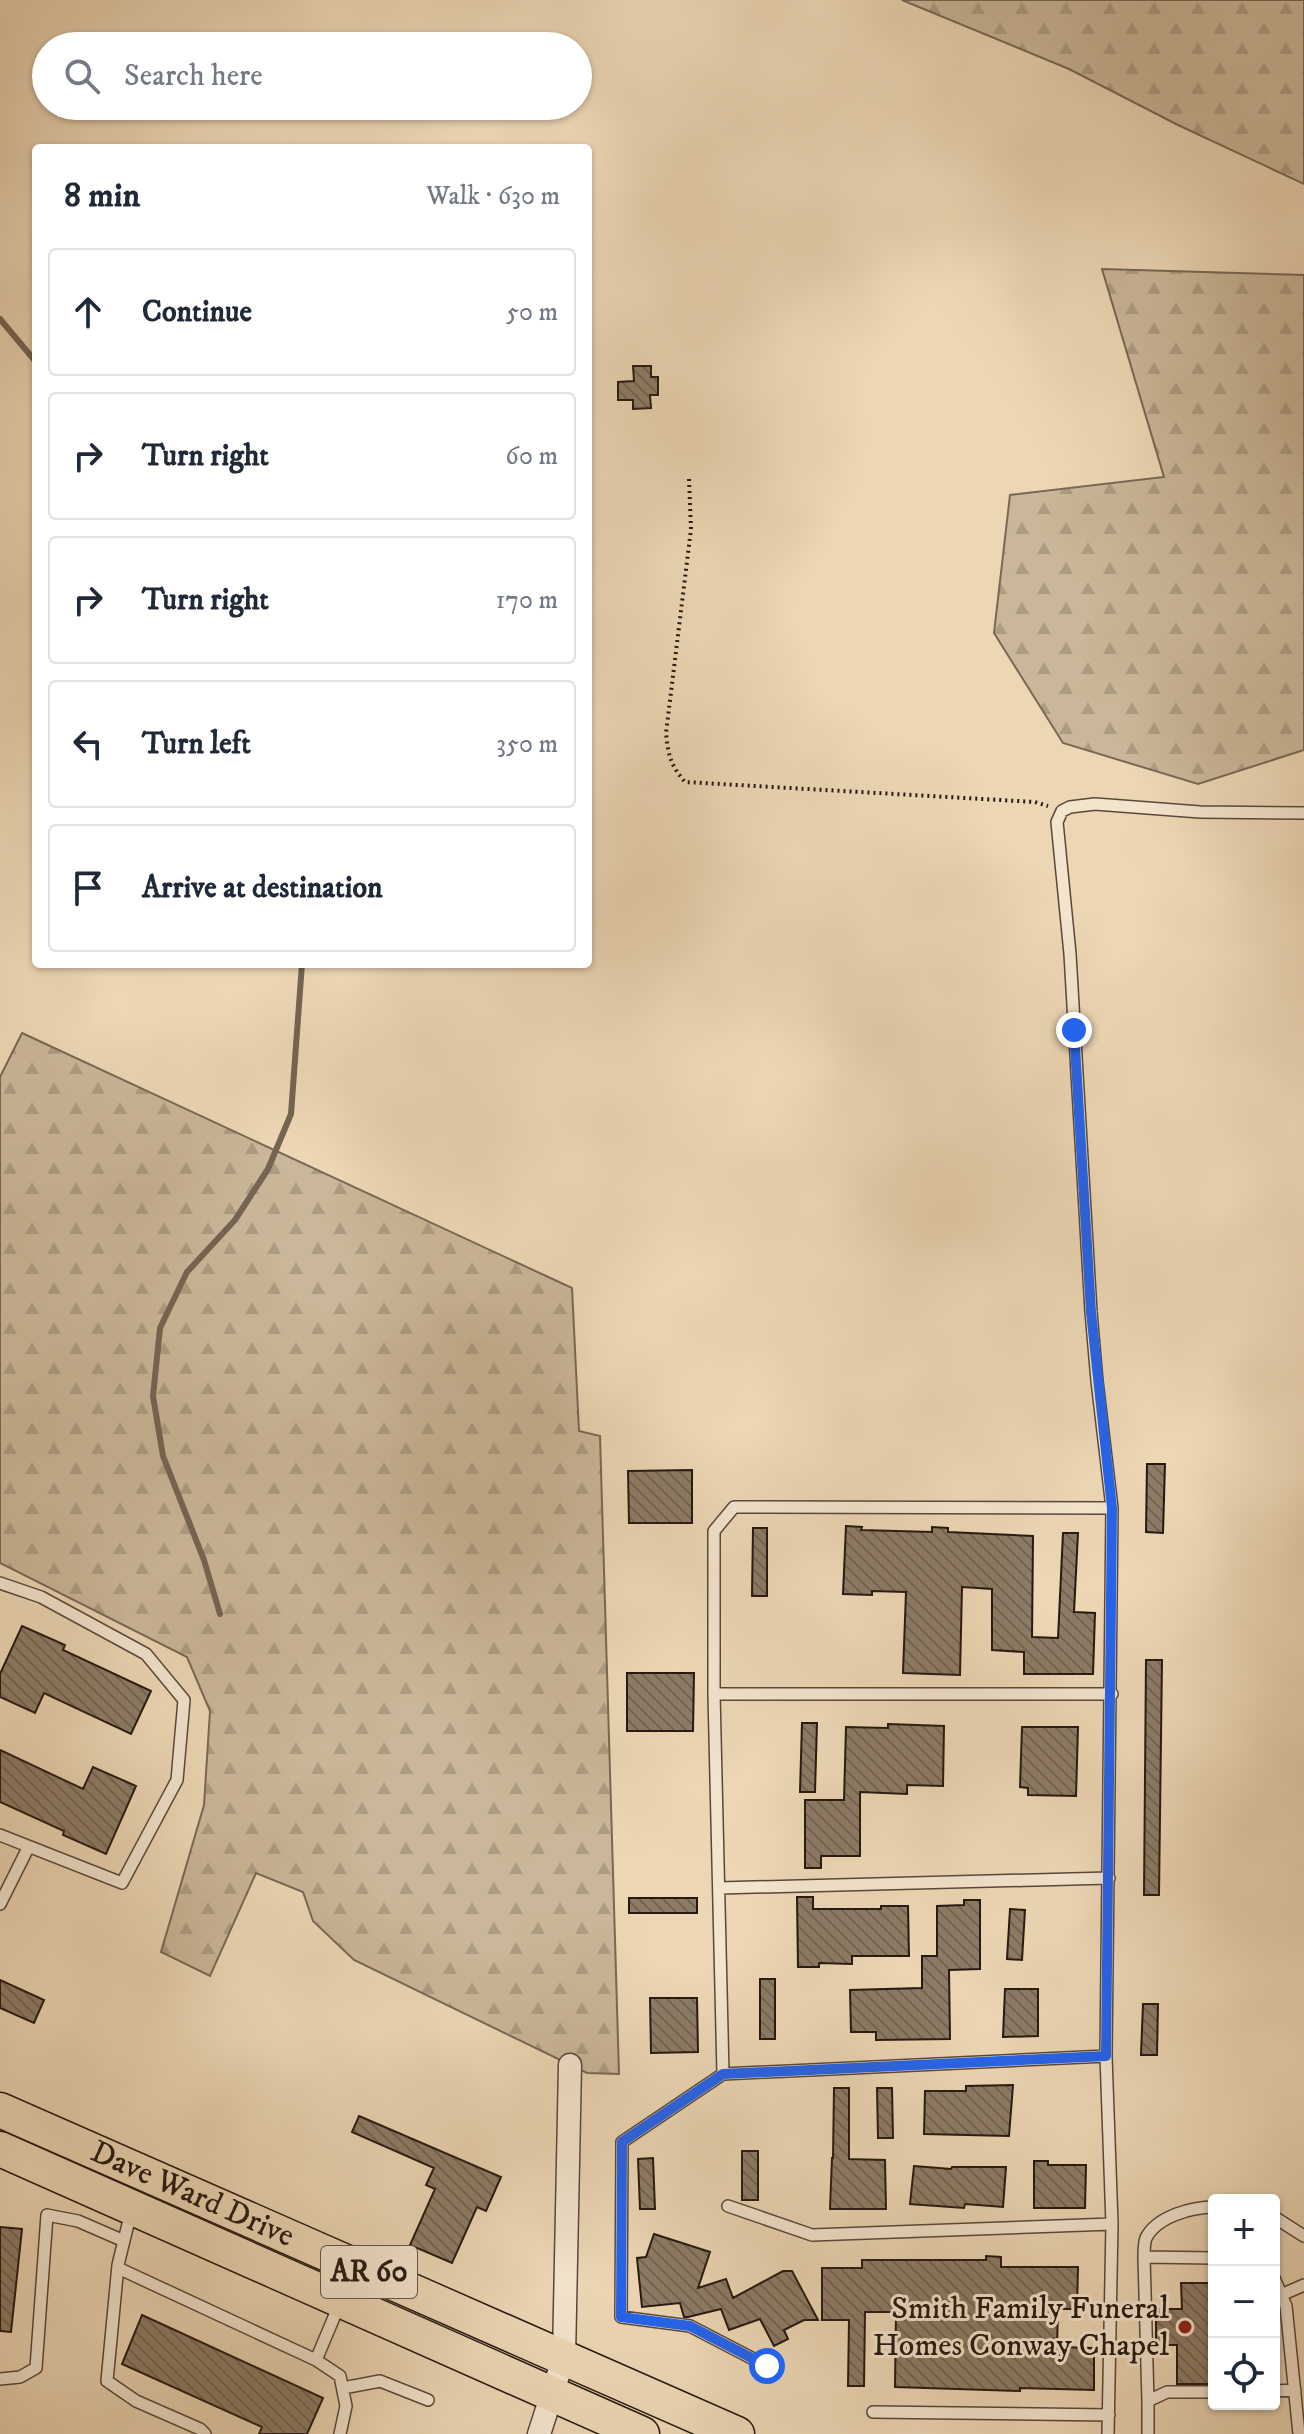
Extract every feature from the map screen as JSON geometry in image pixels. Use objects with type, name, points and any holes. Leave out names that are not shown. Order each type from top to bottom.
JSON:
[{"type":"main road","name":"Dave Ward Drive","points":[[0,2110],[737,2434]]},
{"type":"main road","name":"Dave Ward Drive","points":[[0,2149],[642,2434]]},
{"type":"street","points":[[539,2434],[564,2357],[570,2065]]},
{"type":"lane","points":[[1108,2434],[1112,2224],[1106,2056],[1112,1508],[1097,1381],[1086,1245],[1070,954],[1057,822],[1062,811],[1070,807],[1095,804],[1200,812],[1304,813]]},
{"type":"lane","points":[[723,2074],[714,1694],[714,1531],[734,1507],[1112,1508]]},
{"type":"lane","points":[[0,1583],[41,1597],[146,1654],[184,1700],[177,1780],[122,1883],[0,1835]]},
{"type":"lane","points":[[714,1694],[1112,1694]]},
{"type":"lane","points":[[0,1904],[28,1848]]},
{"type":"lane","points":[[719,1888],[1109,1878]]},
{"type":"lane","points":[[767,2366],[690,2326],[621,2317],[622,2142],[723,2074],[1106,2056]]},
{"type":"lane","points":[[728,2206],[812,2235],[1112,2224]]},
{"type":"lane","points":[[1148,2434],[1146,2238],[1160,2223],[1196,2207],[1208,2207]]},
{"type":"lane","points":[[133,2208],[118,2268],[107,2381],[136,2401],[205,2434]]},
{"type":"lane","points":[[0,2379],[20,2377],[36,2368],[47,2215],[78,2221],[124,2241]]},
{"type":"lane","points":[[1280,2221],[1304,2236]]},
{"type":"lane","points":[[1144,2257],[1208,2258]]},
{"type":"lane","points":[[118,2268],[316,2360],[340,2376],[346,2406],[340,2434]]},
{"type":"lane","points":[[1299,2434],[1301,2414],[1295,2390],[1286,2306],[1281,2295],[1304,2285]]},
{"type":"lane","points":[[316,2360],[341,2301]]},
{"type":"lane","points":[[343,2388],[380,2381],[428,2400]]},
{"type":"lane","points":[[1280,2391],[1295,2390]]},
{"type":"lane","points":[[1148,2401],[1167,2392],[1208,2392]]},
{"type":"lane","points":[[873,2412],[1109,2415]]},
{"type":"path","points":[[689,479],[691,529],[666,733],[668,755],[685,782],[1035,802],[1062,811]]},
{"type":"green space","points":[[902,0],[1304,0],[1304,184],[1069,69]]},
{"type":"green space","points":[[1102,269],[1304,275],[1304,750],[1198,784],[1063,743],[994,633],[1010,495],[1164,477]]},
{"type":"green space","points":[[22,1033],[572,1288],[579,1431],[600,1436],[619,2074],[587,2073],[354,1960],[313,1921],[303,1892],[256,1873],[210,1976],[161,1952],[204,1805],[210,1711],[187,1657],[0,1563],[0,1077]]},
{"type":"building","points":[[633,366],[651,366],[651,377],[658,377],[658,395],[650,395],[651,408],[633,409],[633,400],[618,400],[618,382],[634,381]]},
{"type":"building","points":[[1147,1464],[1165,1464],[1163,1533],[1146,1532]]},
{"type":"building","points":[[692,1470],[692,1523],[629,1523],[628,1471]]},
{"type":"building","points":[[846,1526],[862,1527],[861,1530],[932,1532],[932,1527],[948,1528],[948,1532],[1033,1536],[1032,1637],[1058,1638],[1063,1533],[1078,1533],[1074,1612],[1095,1613],[1093,1674],[1024,1674],[1024,1652],[992,1650],[992,1589],[962,1587],[960,1675],[903,1673],[906,1592],[843,1594]]},
{"type":"building","points":[[753,1528],[767,1528],[767,1596],[752,1596]]},
{"type":"building","points":[[22,1626],[65,1645],[63,1650],[151,1691],[131,1734],[44,1693],[35,1713],[0,1697],[0,1674]]},
{"type":"building","points":[[1146,1660],[1162,1660],[1159,1895],[1144,1895]]},
{"type":"building","points":[[627,1673],[694,1673],[693,1731],[627,1731]]},
{"type":"building","points":[[802,1723],[817,1723],[815,1792],[800,1792]]},
{"type":"building","points":[[888,1724],[944,1726],[943,1786],[907,1785],[907,1794],[860,1792],[860,1856],[821,1856],[821,1868],[805,1868],[805,1800],[844,1800],[846,1727],[888,1728]]},
{"type":"building","points":[[1022,1727],[1078,1727],[1076,1796],[1028,1795],[1028,1788],[1020,1787]]},
{"type":"building","points":[[0,1750],[83,1789],[93,1767],[136,1786],[106,1854],[0,1802]]},
{"type":"building","points":[[797,1897],[813,1897],[813,1909],[908,1906],[909,1956],[852,1956],[852,1964],[819,1963],[819,1967],[798,1967]]},
{"type":"building","points":[[629,1898],[697,1898],[697,1913],[629,1913]]},
{"type":"building","points":[[964,1900],[980,1900],[980,1969],[949,1970],[950,2039],[876,2040],[876,2032],[851,2032],[850,1990],[922,1988],[922,1956],[937,1956],[937,1906],[964,1905]]},
{"type":"building","points":[[1010,1909],[1025,1910],[1022,1960],[1007,1959]]},
{"type":"building","points":[[760,1979],[775,1979],[775,2039],[760,2039]]},
{"type":"building","points":[[0,1980],[44,2000],[34,2023],[0,2008]]},
{"type":"building","points":[[1005,1989],[1038,1989],[1038,2036],[1003,2037]]},
{"type":"building","points":[[650,1998],[697,1998],[698,2052],[651,2053]]},
{"type":"building","points":[[1143,2004],[1158,2004],[1157,2055],[1141,2055]]},
{"type":"building","points":[[1013,2085],[1009,2136],[924,2134],[925,2091],[966,2091],[966,2086]]},
{"type":"building","points":[[834,2088],[849,2088],[849,2159],[885,2160],[886,2209],[830,2209]]},
{"type":"building","points":[[877,2088],[892,2088],[893,2138],[878,2138]]},
{"type":"building","points":[[359,2116],[501,2177],[486,2211],[477,2207],[452,2263],[410,2245],[435,2189],[426,2185],[434,2168],[352,2132]]},
{"type":"building","points":[[742,2151],[758,2151],[758,2200],[742,2200]]},
{"type":"building","points":[[653,2158],[655,2209],[640,2209],[638,2159]]},
{"type":"building","points":[[1034,2161],[1048,2161],[1048,2165],[1086,2165],[1085,2208],[1034,2208]]},
{"type":"building","points":[[914,2166],[951,2169],[1006,2167],[1003,2207],[910,2204]]},
{"type":"building","points":[[0,2227],[22,2229],[11,2332],[0,2331]]},
{"type":"building","points":[[654,2234],[710,2252],[698,2288],[726,2279],[733,2298],[783,2271],[792,2271],[818,2320],[804,2320],[784,2330],[788,2339],[774,2346],[760,2319],[729,2330],[721,2309],[684,2317],[680,2303],[642,2307],[637,2258],[646,2257]]},
{"type":"building","points":[[986,2256],[1001,2257],[1001,2267],[1078,2267],[1077,2309],[1058,2309],[1057,2347],[1094,2348],[1094,2390],[895,2387],[896,2312],[865,2312],[864,2386],[848,2386],[849,2320],[822,2320],[822,2268],[862,2268],[862,2260],[986,2260]]},
{"type":"building","name":"Smith Family Funeral Homes Conway Chapel","points":[[1181,2283],[1208,2283],[1208,2384],[1177,2384],[1177,2345],[1156,2345],[1156,2309],[1182,2309]]},
{"type":"building","points":[[142,2315],[323,2398],[307,2434],[259,2434],[262,2427],[122,2364]]},
{"type":"waterway","points":[[0,319],[32,357]]},
{"type":"waterway","points":[[220,1614],[204,1560],[163,1456],[153,1396],[160,1328],[187,1272],[235,1220],[268,1169],[291,1114],[302,968]]},
{"type":"place","name":"Smith Family Funeral Homes Conway Chapel","points":[[1185,2327]]},
{"type":"route","points":[[767,2366],[690,2326],[621,2317],[622,2142],[723,2074],[1106,2056],[1112,1508],[1091,1312],[1074,1030]]}]
